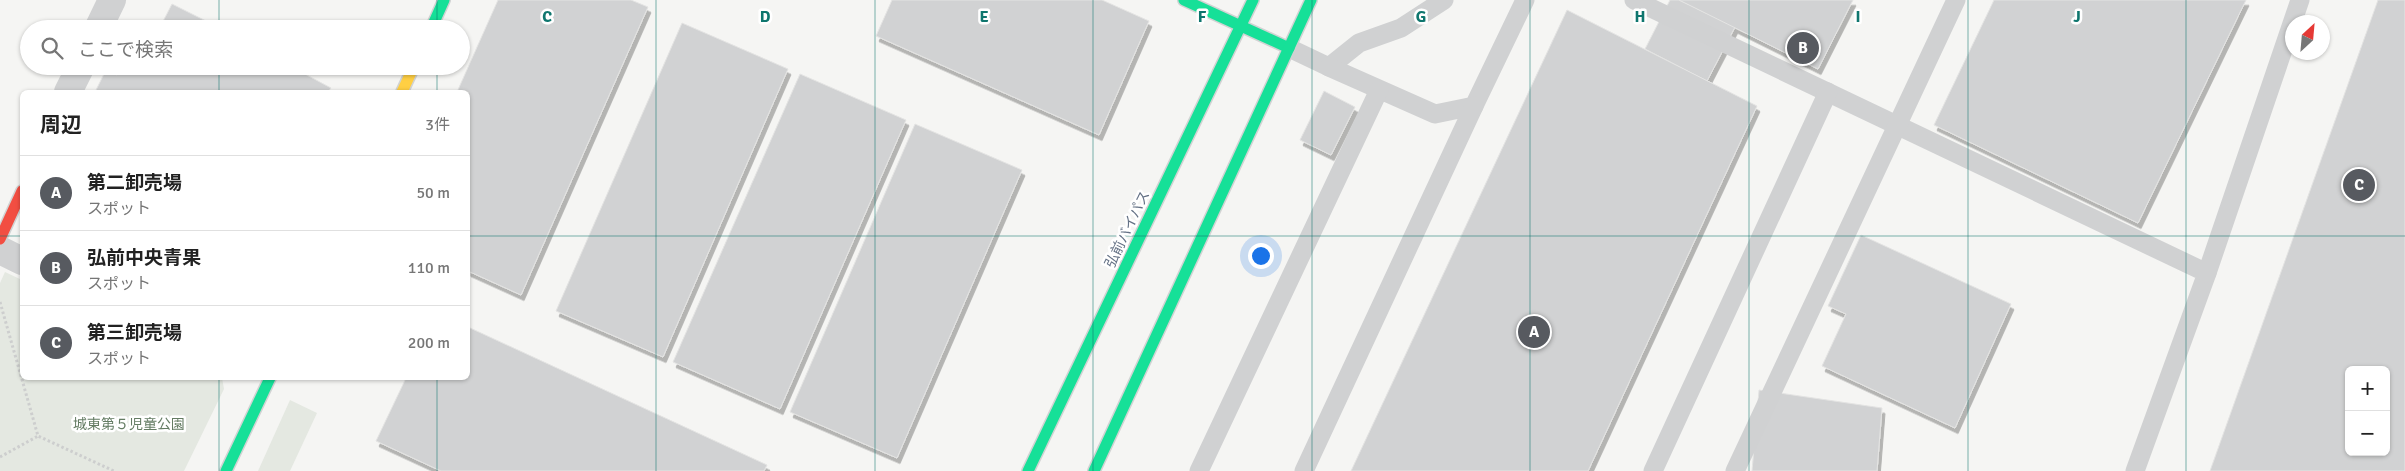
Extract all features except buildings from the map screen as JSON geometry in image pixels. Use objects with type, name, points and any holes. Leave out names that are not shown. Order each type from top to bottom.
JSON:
[{"type":"main road","points":[[435,20],[444,0]]},
{"type":"main road","points":[[1184,0],[1289,48]]},
{"type":"main road","name":"弘前バイパス","points":[[1028,471],[1253,0]]},
{"type":"main road","points":[[1094,471],[1311,0]]},
{"type":"main road","points":[[403,90],[410,75]]},
{"type":"main road","points":[[0,239],[20,195]]},
{"type":"main road","points":[[226,471],[267,380]]},
{"type":"street","points":[[102,20],[112,0]]},
{"type":"street","points":[[69,90],[76,75]]},
{"type":"street","points":[[0,250],[20,260]]},
{"type":"lane","points":[[1329,67],[1359,42],[1401,28],[1444,0]]},
{"type":"lane","points":[[1304,471],[1525,0]]},
{"type":"lane","points":[[1634,0],[2208,273]]},
{"type":"lane","points":[[1735,471],[1956,0]]},
{"type":"lane","points":[[2135,471],[2208,273],[2300,0]]},
{"type":"lane","points":[[1289,48],[1435,114],[1474,106]]},
{"type":"lane","points":[[1199,471],[1380,90]]},
{"type":"lane","points":[[1653,471],[1828,92]]},
{"type":"path","points":[[0,302],[20,373]]},
{"type":"path","points":[[22,380],[38,436],[114,471]]},
{"type":"path","points":[[0,456],[38,436]]},
{"type":"green space","name":"城東第５児童公園","points":[[5,272],[20,279],[20,380],[222,380],[224,389],[184,471],[0,471],[0,283]]},
{"type":"green space","points":[[290,400],[317,413],[290,471],[258,471]]},
{"type":"traffic: fast","points":[[435,20],[444,0]]},
{"type":"traffic: fast","points":[[1184,0],[1289,48]]},
{"type":"traffic: fast","points":[[1028,471],[1253,0]]},
{"type":"traffic: fast","points":[[1094,471],[1311,0]]},
{"type":"traffic: fast","points":[[226,471],[269,380]]},
{"type":"traffic: slow","points":[[403,90],[410,75]]},
{"type":"traffic: jam","points":[[0,239],[20,195]]},
{"type":"place","name":"弘前中央青果","points":[[1803,48]]},
{"type":"place","name":"第三卸売場","points":[[2359,185]]},
{"type":"place","name":"第二卸売場","points":[[1534,332]]}]
